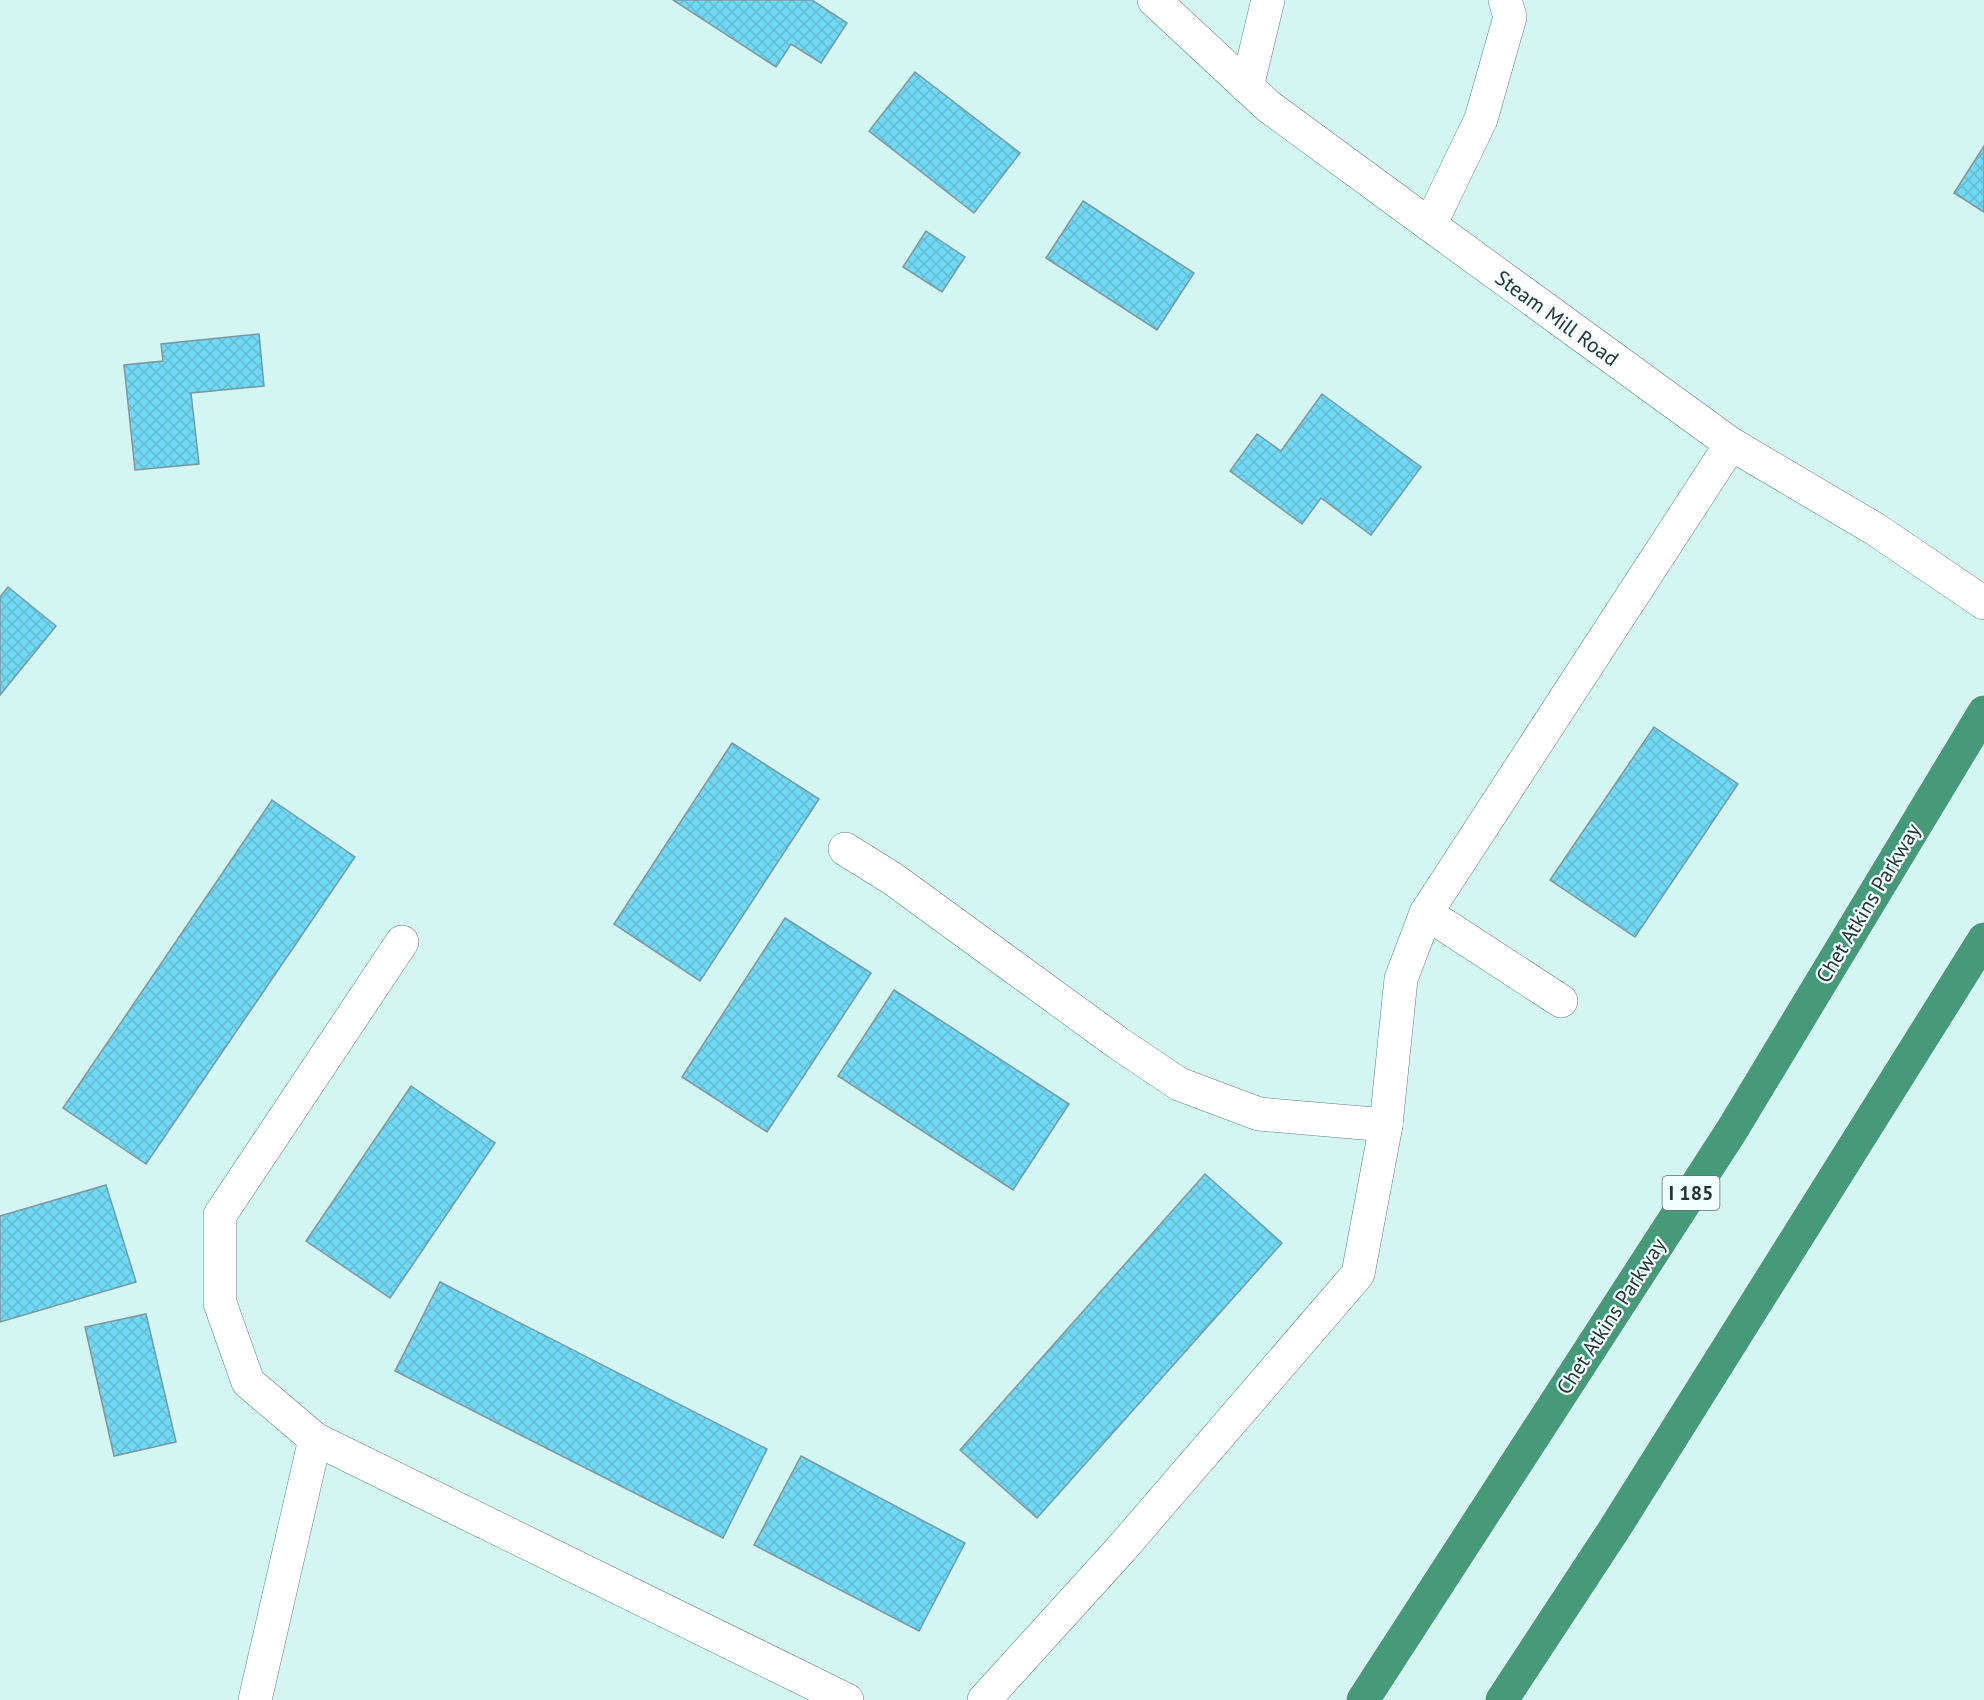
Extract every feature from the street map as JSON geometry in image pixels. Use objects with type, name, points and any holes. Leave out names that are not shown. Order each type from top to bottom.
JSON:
[{"type":"highway","name":"Chet Atkins Parkway","points":[[1363,1700],[1732,1130],[1984,712]]},
{"type":"highway","points":[[1503,1700],[1615,1528],[1984,939]]},
{"type":"highway","points":[[1355,1700],[1384,1667]]},
{"type":"street","name":"Steam Mill Road","points":[[1155,0],[1268,106],[1731,444],[1875,529],[1984,603]]},
{"type":"street","points":[[1247,87],[1269,0]]},
{"type":"street","points":[[1430,225],[1481,119],[1516,6]]},
{"type":"street","points":[[984,1700],[1122,1548],[1358,1274],[1386,1125],[1401,979],[1426,912],[1731,444]]},
{"type":"street","points":[[846,849],[902,886],[1118,1043],[1179,1084],[1259,1114],[1386,1125]]},
{"type":"street","points":[[1426,912],[1561,1000]]},
{"type":"street","points":[[402,942],[220,1215],[220,1303],[248,1382],[315,1439],[847,1700]]},
{"type":"street","points":[[255,1700],[315,1439]]},
{"type":"building","points":[[673,0],[812,0],[847,23],[821,63],[791,44],[776,67]]},
{"type":"building","points":[[915,72],[1020,153],[974,213],[869,131]]},
{"type":"building","points":[[1984,146],[1984,212],[1954,193]]},
{"type":"building","points":[[1083,201],[1194,273],[1157,330],[1046,258]]},
{"type":"building","points":[[926,231],[965,257],[942,292],[903,267]]},
{"type":"building","points":[[259,334],[264,386],[191,393],[199,464],[135,470],[124,365],[163,361],[161,344]]},
{"type":"building","points":[[1322,394],[1421,467],[1371,535],[1321,498],[1302,524],[1230,471],[1257,434],[1281,451]]},
{"type":"building","points":[[8,587],[56,626],[0,695],[0,597]]},
{"type":"building","points":[[1654,727],[1738,784],[1635,937],[1550,880]]},
{"type":"building","points":[[732,743],[819,799],[700,981],[614,924]]},
{"type":"building","points":[[272,800],[355,857],[146,1164],[63,1108]]},
{"type":"building","points":[[785,918],[871,973],[767,1132],[682,1077]]},
{"type":"building","points":[[894,990],[1069,1104],[1013,1190],[838,1076]]},
{"type":"building","points":[[411,1086],[495,1143],[390,1298],[306,1241]]},
{"type":"building","points":[[1205,1174],[1282,1243],[1037,1518],[960,1450]]},
{"type":"building","points":[[106,1185],[136,1282],[0,1322],[0,1216]]},
{"type":"building","points":[[440,1282],[767,1449],[723,1538],[395,1371]]},
{"type":"building","points":[[146,1314],[176,1442],[114,1456],[85,1327]]},
{"type":"building","points":[[801,1456],[965,1543],[919,1631],[754,1545]]}]
